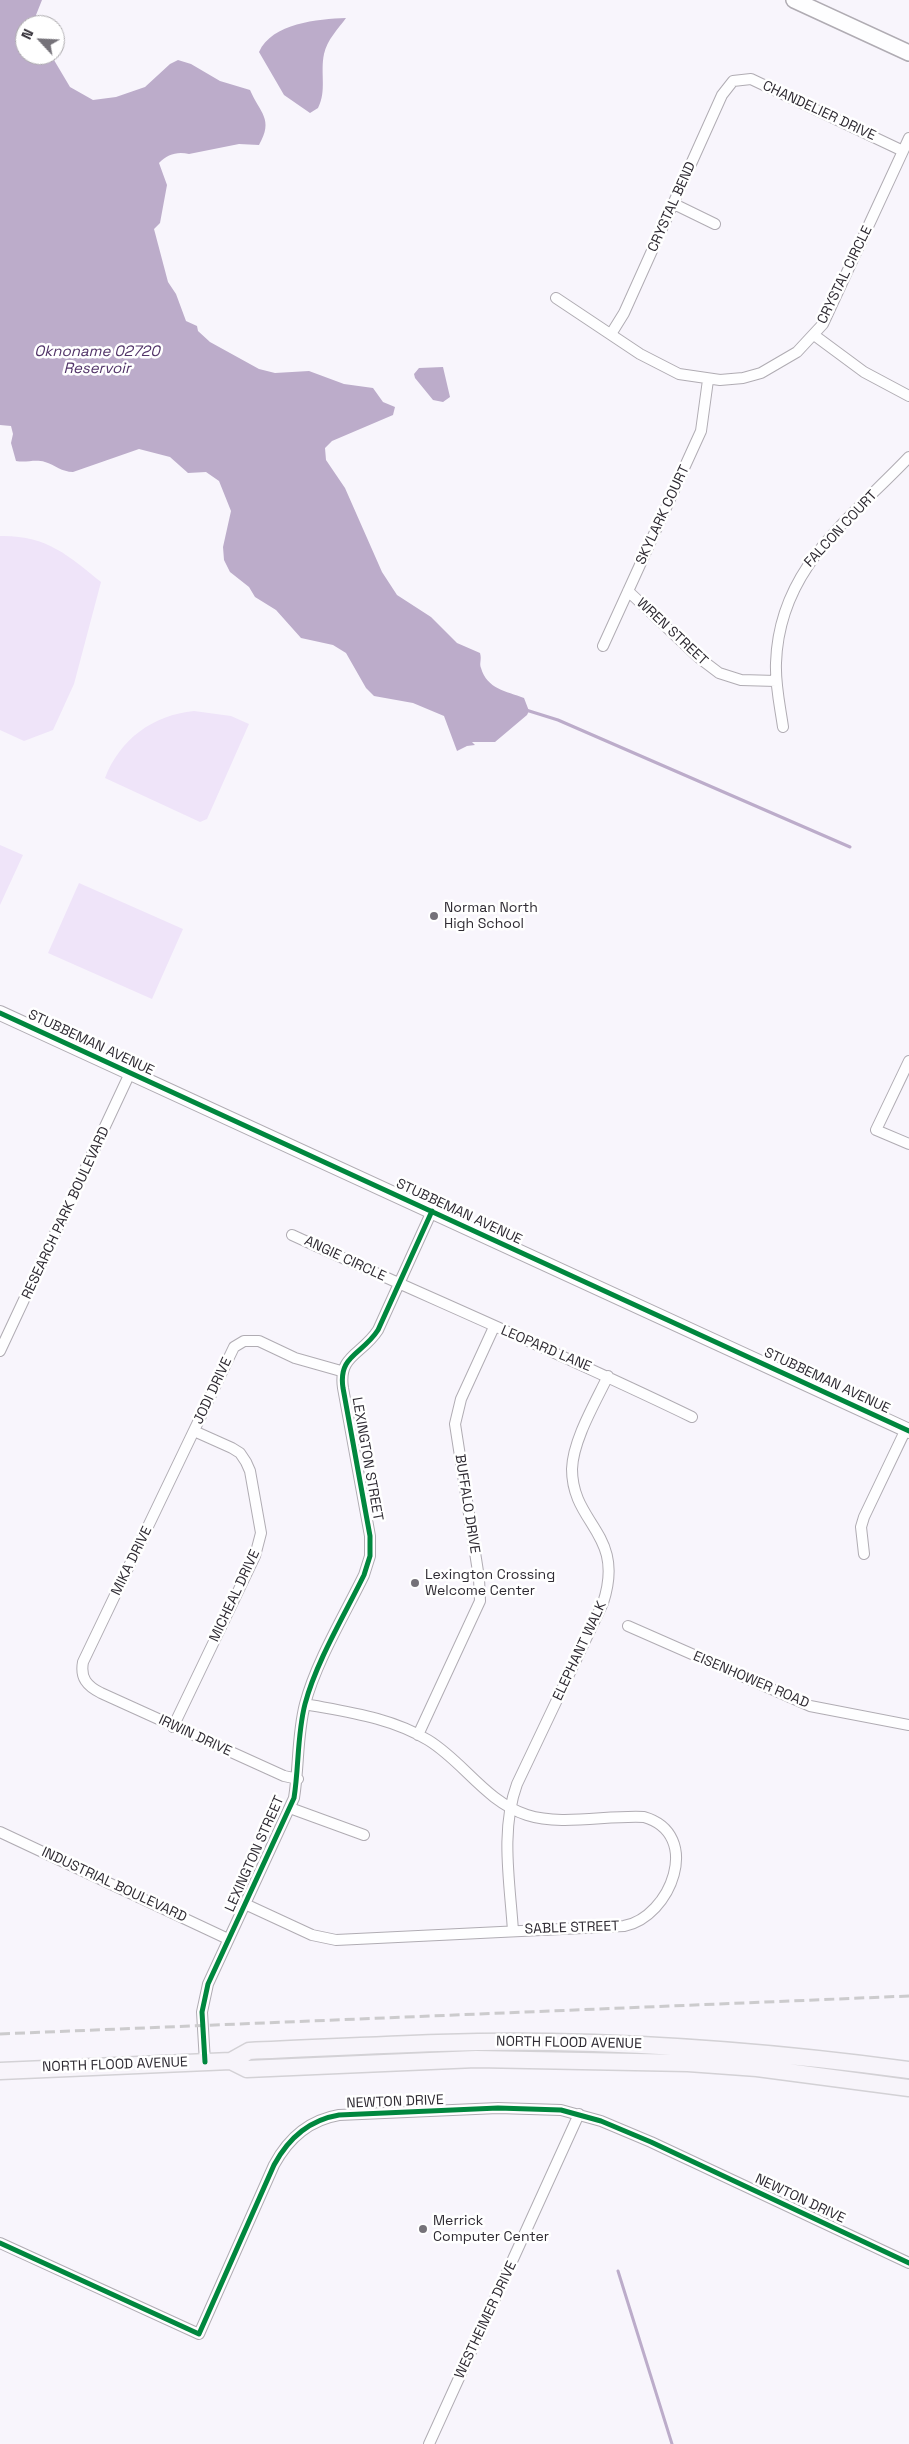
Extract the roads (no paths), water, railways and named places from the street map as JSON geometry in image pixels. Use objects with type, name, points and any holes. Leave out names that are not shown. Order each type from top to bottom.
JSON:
[{"type":"main road","points":[[794,0],[909,53]]},
{"type":"main road","name":"NORTH FLOOD AVENUE","points":[[0,2070],[231,2061],[249,2051],[466,2042],[551,2042],[690,2047],[827,2059],[909,2070]]},
{"type":"main road","name":"NORTH FLOOD AVENUE","points":[[231,2061],[247,2069],[476,2058],[688,2063],[757,2068],[909,2088]]},
{"type":"street","name":"CHANDELIER DRIVE","points":[[733,81],[751,80],[903,151]]},
{"type":"street","name":"CRYSTAL BEND","points":[[611,334],[624,313],[722,95],[733,81]]},
{"type":"street","name":"CRYSTAL CIRCLE","points":[[556,298],[662,367],[691,377],[708,380],[743,378],[761,373],[788,358],[814,335],[828,314],[909,138]]},
{"type":"street","points":[[674,204],[715,224]]},
{"type":"street","points":[[814,335],[864,372],[909,396]]},
{"type":"street","name":"SKYLARK COURT","points":[[603,646],[701,431],[706,407],[708,380]]},
{"type":"street","name":"FALCON COURT","points":[[783,727],[776,681],[776,645],[783,612],[795,584],[815,554],[909,457]]},
{"type":"street","name":"WREN STREET","points":[[628,591],[698,657],[719,673],[742,680],[776,681]]},
{"type":"street","name":"STUBBEMAN AVENUE","points":[[0,1013],[907,1430]]},
{"type":"street","points":[[909,1061],[876,1130],[909,1144]]},
{"type":"street","name":"RESEARCH PARK BOULEVARD","points":[[0,1351],[130,1073]]},
{"type":"street","points":[[342,1371],[348,1361],[372,1340],[432,1212]]},
{"type":"street","name":"ANGIE CIRCLE","points":[[292,1235],[399,1284]]},
{"type":"street","name":"LEOPARD LANE","points":[[399,1284],[608,1376],[692,1417]]},
{"type":"street","name":"BUFFALO DRIVE","points":[[418,1735],[480,1601],[480,1578],[455,1424],[461,1399],[494,1327]]},
{"type":"street","name":"JODI DRIVE","points":[[194,1431],[230,1353],[244,1341],[259,1341],[302,1360],[342,1371]]},
{"type":"street","name":"LEXINGTON STREET","points":[[205,2062],[202,2012],[205,1994],[212,1973],[290,1808],[298,1779],[299,1735],[305,1704],[314,1678],[364,1575],[370,1556],[370,1536],[342,1388],[342,1371]]},
{"type":"street","name":"ELEPHANT WALK","points":[[512,1931],[508,1835],[509,1807],[517,1784],[603,1603],[610,1581],[607,1550],[578,1495],[572,1470],[578,1443],[608,1376]]},
{"type":"street","points":[[864,1554],[861,1527],[864,1517],[907,1430]]},
{"type":"street","name":"MIKA DRIVE","points":[[93,1689],[82,1678],[83,1662],[194,1431]]},
{"type":"street","name":"MICHEAL DRIVE","points":[[173,1727],[261,1540],[250,1471],[244,1458],[232,1448],[194,1431]]},
{"type":"street","name":"EISENHOWER ROAD","points":[[628,1626],[810,1706],[909,1725]]},
{"type":"street","name":"IRWIN DRIVE","points":[[93,1689],[284,1776],[298,1779]]},
{"type":"street","name":"SABLE STREET","points":[[245,1904],[312,1935],[336,1940],[624,1926],[641,1922],[660,1904],[671,1880],[676,1861],[673,1840],[665,1828],[651,1819],[629,1816],[540,1818],[509,1807],[485,1791],[444,1752],[418,1735],[358,1713],[305,1704]]},
{"type":"street","points":[[290,1808],[364,1835]]},
{"type":"street","name":"INDUSTRIAL BOULEVARD","points":[[0,1832],[228,1939]]},
{"type":"street","name":"NEWTON DRIVE","points":[[0,2243],[199,2334],[274,2165],[286,2146],[308,2126],[330,2117],[339,2116],[498,2108],[544,2108],[579,2114],[600,2121],[654,2144],[909,2263]]},
{"type":"street","name":"WESTHEIMER DRIVE","points":[[429,2444],[579,2114]]},
{"type":"water","name":"Oknoname 02720 Reservoir","points":[[0,0],[42,0],[36,15],[15,15],[15,65],[57,65],[70,87],[93,100],[116,97],[145,87],[170,64],[178,60],[191,64],[220,81],[250,90],[264,116],[265,122],[265,129],[259,145],[239,144],[189,154],[177,153],[169,155],[159,163],[167,185],[160,223],[154,229],[168,282],[176,294],[186,321],[197,326],[198,331],[210,342],[259,369],[275,373],[309,371],[344,384],[373,388],[383,402],[395,407],[393,415],[332,441],[325,448],[326,460],[345,488],[382,572],[397,595],[431,617],[457,643],[480,653],[480,665],[488,681],[504,691],[524,698],[529,711],[527,715],[495,742],[472,742],[475,745],[467,746],[457,751],[444,716],[413,703],[374,696],[366,688],[346,653],[333,645],[301,638],[276,610],[255,597],[249,587],[230,572],[224,560],[223,547],[231,511],[219,481],[206,472],[188,473],[170,457],[139,449],[73,472],[65,471],[41,461],[16,461],[11,443],[13,434],[11,426],[0,425]]},
{"type":"water","points":[[346,18],[325,49],[321,102],[318,108],[310,113],[284,95],[259,52],[265,42],[274,35],[297,24]]},
{"type":"water","points":[[443,367],[450,397],[443,402],[433,400],[415,378],[414,374],[419,368]]},
{"type":"waterway","points":[[526,710],[558,720],[850,847]]},
{"type":"waterway","points":[[618,2271],[672,2444]]},
{"type":"railway","points":[[0,2034],[909,1996]]},
{"type":"place","name":"Norman North High School","points":[[434,916]]},
{"type":"place","name":"Lexington Crossing Welcome Center","points":[[415,1583]]},
{"type":"place","name":"Merrick Computer Center","points":[[423,2229]]}]
